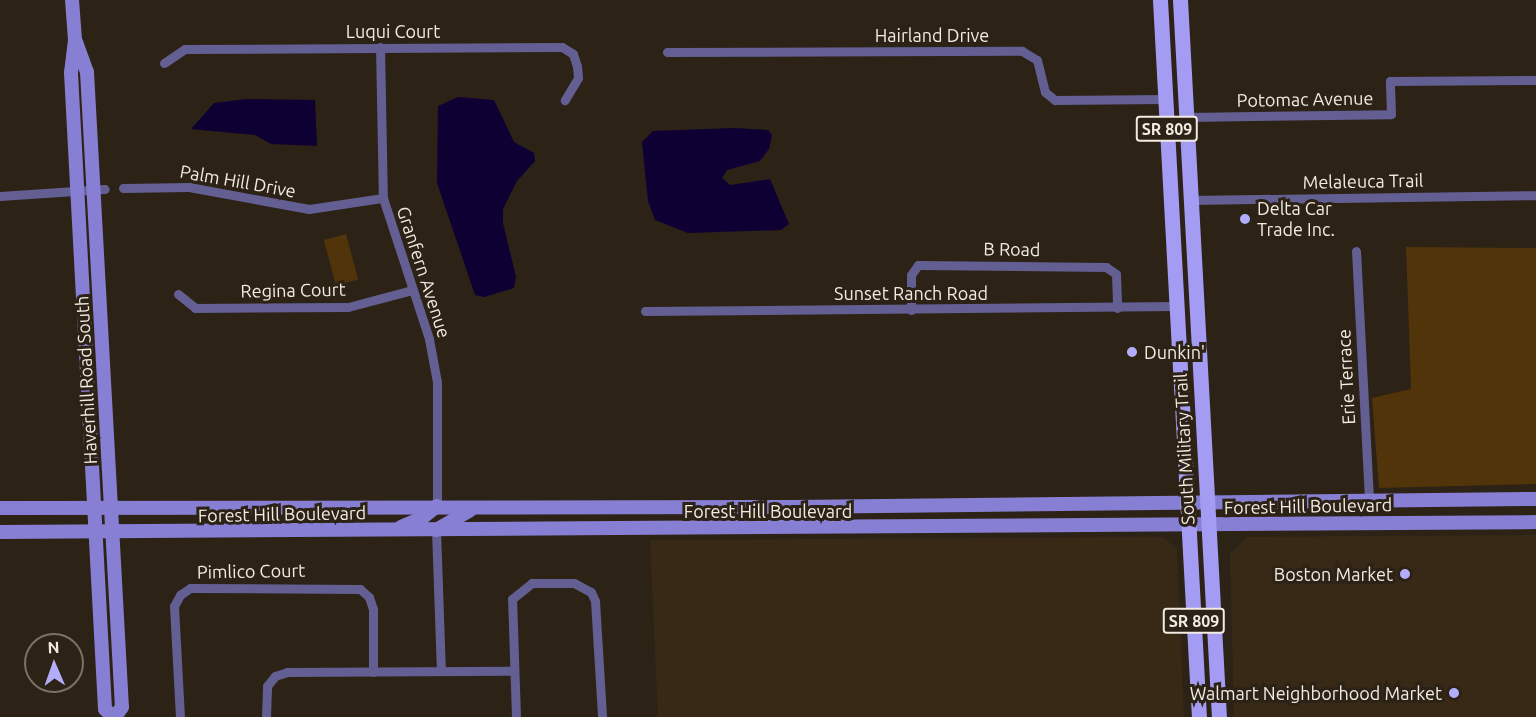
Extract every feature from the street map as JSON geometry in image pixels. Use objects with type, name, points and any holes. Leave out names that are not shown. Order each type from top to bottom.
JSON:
[{"type":"main road","name":"Haverhill Road South","points":[[72,0],[75,40],[87,72],[122,707],[114,717],[105,709],[96,533],[92,190]]},
{"type":"main road","name":"South Military Trail","points":[[1160,0],[1199,717]]},
{"type":"main road","name":"South Military Trail","points":[[1180,0],[1219,717]]},
{"type":"main road","points":[[1165,99],[1176,115],[1180,158],[1190,194]]},
{"type":"main road","name":"Forest Hill Boulevard","points":[[0,508],[772,507],[1536,499]]},
{"type":"main road","points":[[912,528],[942,505]]},
{"type":"main road","points":[[385,530],[423,518],[437,506]]},
{"type":"main road","points":[[436,530],[460,512],[487,506]]},
{"type":"main road","points":[[711,529],[741,507]]},
{"type":"main road","points":[[745,529],[772,507]]},
{"type":"main road","name":"Forest Hill Boulevard","points":[[0,532],[113,534],[1536,522]]},
{"type":"street","name":"Luqui Court","points":[[164,63],[185,49],[562,47],[573,54],[578,72],[565,100]]},
{"type":"street","name":"Granfern Avenue","points":[[380,48],[383,198],[429,339],[437,382],[437,506]]},
{"type":"street","name":"Hairland Drive","points":[[667,52],[1022,51],[1037,60],[1045,92],[1054,100],[1165,99]]},
{"type":"street","name":"Potomac Avenue","points":[[1186,117],[1391,114],[1390,81],[1536,80]]},
{"type":"street","name":"Palm Hill Drive","points":[[123,188],[189,187],[309,209],[383,198]]},
{"type":"street","points":[[0,196],[92,190]]},
{"type":"street","name":"Melaleuca Trail","points":[[1190,194],[1536,195]]},
{"type":"street","name":"Erie Terrace","points":[[1356,251],[1369,501]]},
{"type":"street","name":"B Road","points":[[911,310],[911,275],[918,265],[1106,267],[1116,274],[1117,308]]},
{"type":"street","name":"Regina Court","points":[[178,294],[195,308],[348,307],[412,290]]},
{"type":"street","name":"Sunset Ranch Road","points":[[645,311],[1177,306]]},
{"type":"street","points":[[436,530],[441,671]]},
{"type":"street","points":[[516,717],[511,605],[516,593],[532,583],[574,583],[591,592],[602,717]]},
{"type":"street","name":"Pimlico Court","points":[[180,717],[174,606],[180,595],[190,588],[360,589],[372,603],[373,672]]},
{"type":"street","points":[[266,717],[267,686],[281,673],[513,671]]},
{"type":"shaded area","points":[[458,97],[494,100],[514,142],[534,153],[535,161],[517,181],[503,209],[503,223],[516,277],[514,288],[484,297],[475,295],[437,183],[438,106]]},
{"type":"shaded area","points":[[246,99],[315,100],[317,146],[271,144],[255,135],[191,129],[214,103]]},
{"type":"shaded area","points":[[734,128],[768,130],[772,135],[769,149],[760,161],[727,170],[722,178],[730,185],[770,179],[789,224],[781,230],[688,233],[655,220],[648,201],[642,142],[653,131]]},
{"type":"shaded area","points":[[346,234],[358,279],[336,285],[324,240]]},
{"type":"shaded area","points":[[1406,247],[1536,248],[1536,484],[1379,488],[1372,398],[1411,389]]},
{"type":"shaded area","points":[[1536,535],[1536,717],[1234,717],[1230,554],[1247,537]]},
{"type":"shaded area","points":[[1163,537],[1177,549],[1184,717],[658,717],[650,540]]},
{"type":"place","name":"Delta Car Trade Inc.","points":[[1245,219]]},
{"type":"place","name":"Dunkin'","points":[[1132,352]]},
{"type":"place","name":"Boston Market","points":[[1405,574]]},
{"type":"place","name":"Walmart Neighborhood Market","points":[[1454,693]]}]
